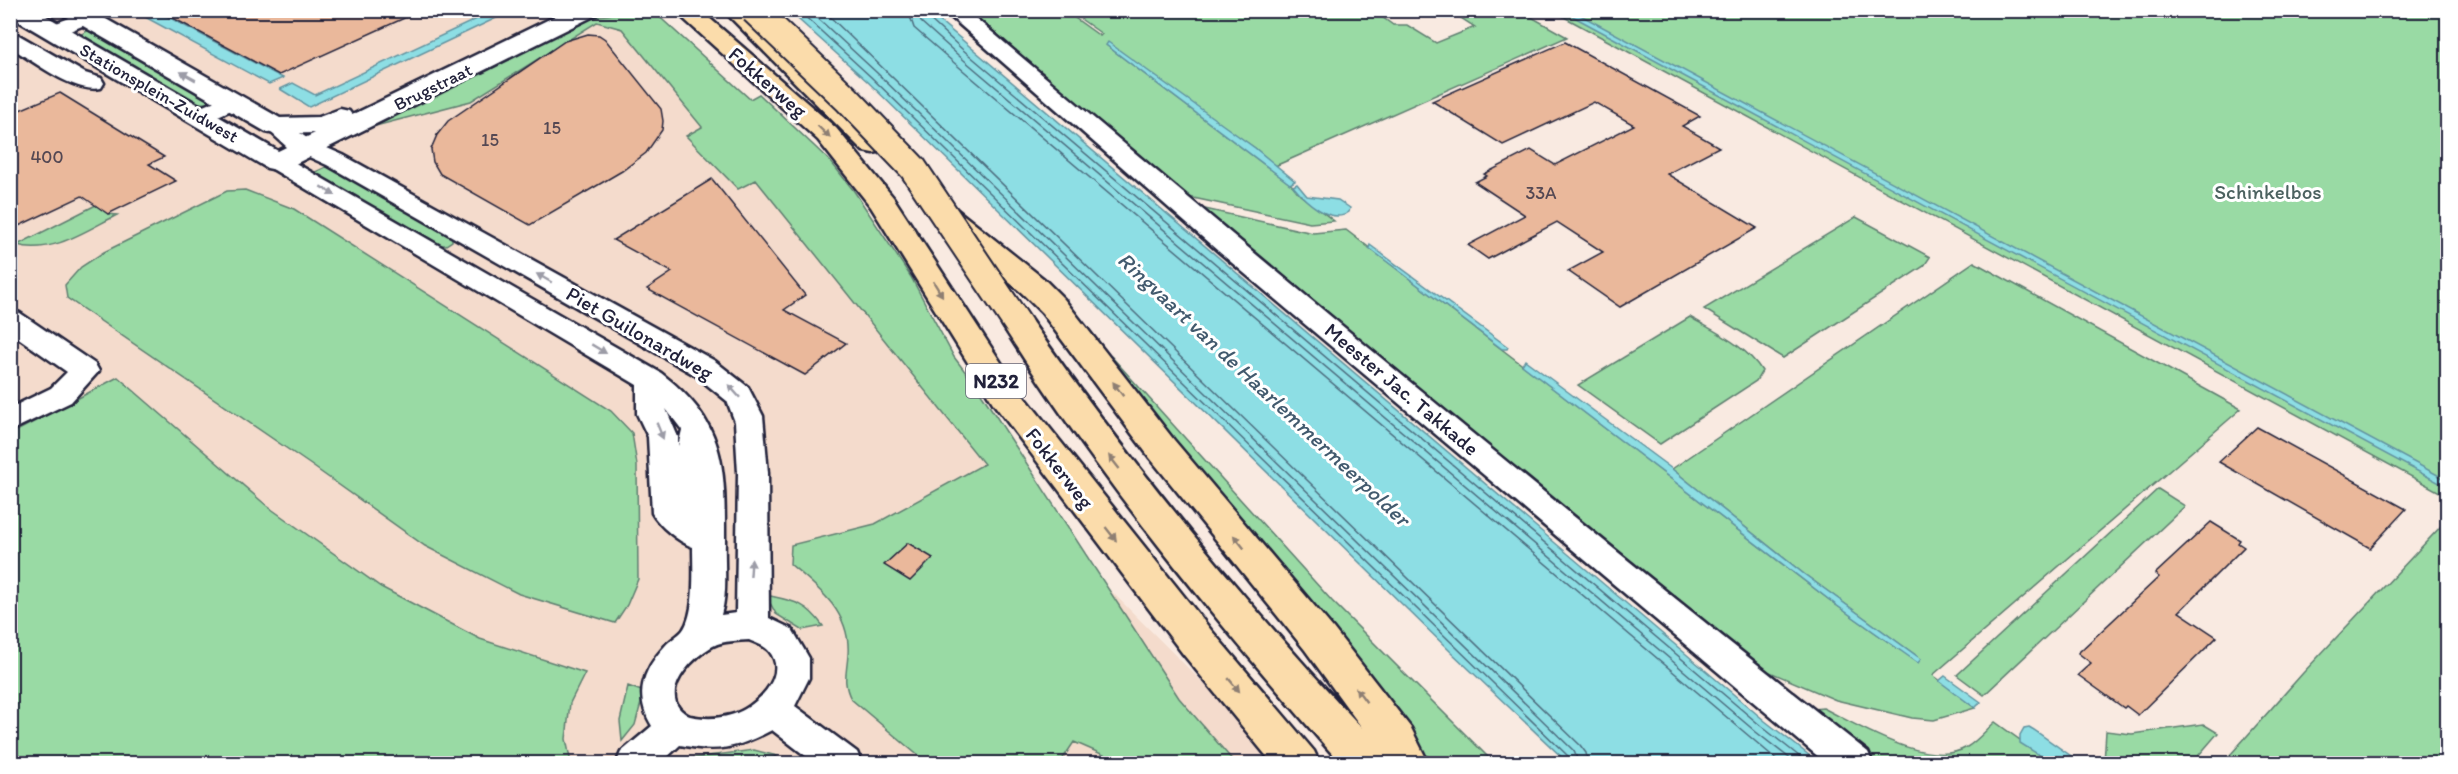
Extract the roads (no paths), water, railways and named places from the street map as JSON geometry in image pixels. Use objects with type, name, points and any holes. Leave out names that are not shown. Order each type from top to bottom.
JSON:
[{"type":"main road","name":"Fokkerweg","points":[[685,10],[827,134],[854,165],[904,234],[1005,395],[1197,642],[1299,764]]},
{"type":"main road","points":[[734,10],[952,221],[1033,286],[1053,306],[1162,449],[1319,639],[1396,741],[1407,764]]},
{"type":"main road","name":"Fokkerweg","points":[[753,10],[847,99],[913,168],[1057,385],[1156,517],[1332,725],[1368,764]]},
{"type":"street","name":"Stationsplein-Zuidwest","points":[[18,10],[271,158]]},
{"type":"street","name":"Brugstraat","points":[[312,138],[558,10]]},
{"type":"street","name":"Brugstraat","points":[[271,158],[588,10]]},
{"type":"street","name":"Meester Jac. Takkade","points":[[953,10],[1227,245],[1789,712],[1855,764]]},
{"type":"street","name":"Stationsplein-Zuidwest","points":[[53,31],[78,14],[232,101],[312,138]]},
{"type":"street","name":"Stationsplein-Zuidwest","points":[[10,38],[77,78],[93,83]]},
{"type":"street","points":[[199,116],[232,101]]},
{"type":"street","name":"Piet Guilonardweg","points":[[312,138],[705,368],[738,393],[746,407],[751,444],[750,589],[753,626]]},
{"type":"street","name":"Piet Guilonardweg","points":[[271,158],[651,380],[670,393],[685,409],[696,432],[687,478],[709,596],[698,638]]},
{"type":"street","points":[[10,319],[85,371],[61,395],[10,421]]},
{"type":"street","name":"Piet Guilonardweg","points":[[651,380],[652,414],[663,437],[668,513],[698,537]]},
{"type":"street","points":[[753,626],[769,631],[782,639],[790,651],[794,670],[787,691],[773,710],[750,727],[723,736],[697,736],[675,728],[662,713],[658,694],[663,673],[677,654],[698,638],[725,628],[753,626]]},
{"type":"street","points":[[773,710],[843,764]]},
{"type":"street","points":[[634,764],[675,728]]},
{"type":"water","points":[[496,10],[511,11],[309,107],[280,89],[293,83],[315,95]]},
{"type":"water","points":[[134,11],[157,11],[283,78],[269,84]]},
{"type":"water","name":"Ringvaart van de Haarlemmermeerpolder","points":[[789,11],[928,11],[1765,721],[1819,763],[1568,763],[1451,652],[867,81]]},
{"type":"water","points":[[1563,11],[1573,11],[2447,480],[2447,487]]},
{"type":"water","points":[[1108,42],[1255,148],[1295,181],[1290,184],[1106,45]]},
{"type":"water","points":[[1297,184],[1307,196],[1338,200],[1350,208],[1349,212],[1334,216],[1318,210],[1293,186]]},
{"type":"water","points":[[1370,245],[1508,347],[1507,349],[1502,349],[1369,248]]},
{"type":"water","points":[[1525,360],[1672,469],[1804,574],[1921,659],[1918,663],[1836,605],[1522,365]]},
{"type":"water","points":[[1945,676],[1981,702],[1975,708],[1939,681]]},
{"type":"water","points":[[2029,727],[2081,763],[2052,763],[2020,743],[2020,735],[2024,728]]},
{"type":"park label","name":"Schinkelbos","points":[[2268,191]]}]
